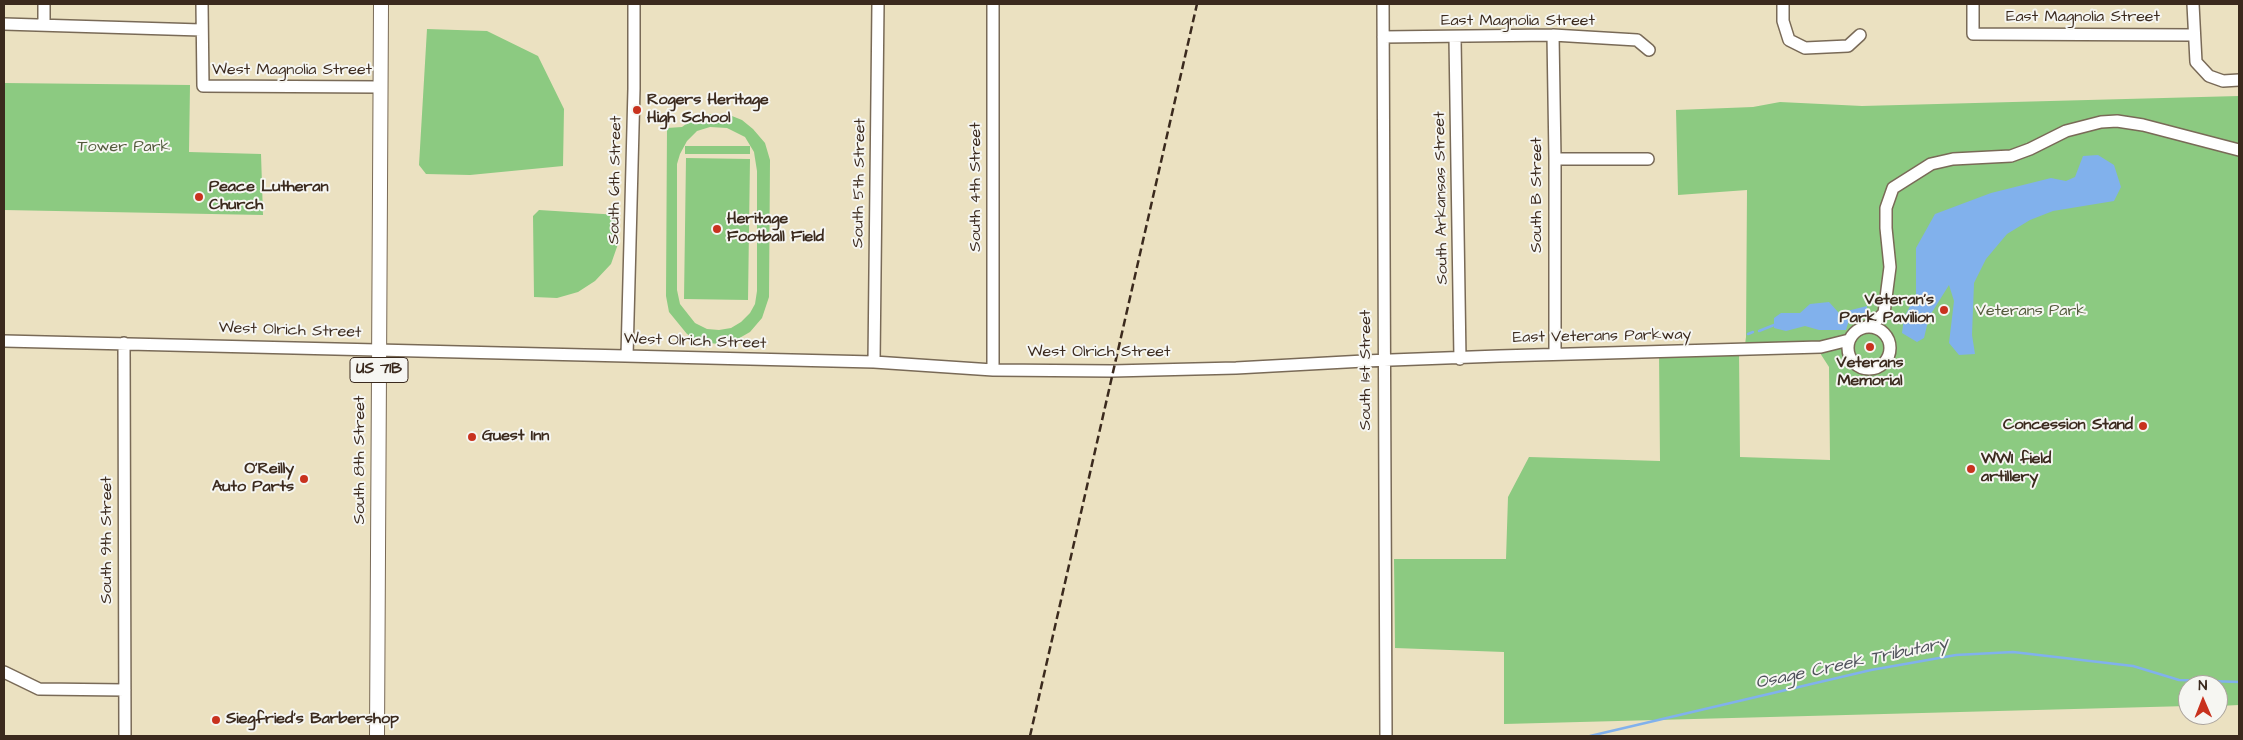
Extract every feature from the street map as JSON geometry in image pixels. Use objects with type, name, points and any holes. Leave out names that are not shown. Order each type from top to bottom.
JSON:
[{"type":"main road","name":"South 8th Street","points":[[377,736],[381,4]]},
{"type":"street","points":[[44,4],[44,24]]},
{"type":"street","points":[[4,24],[201,30],[202,4]]},
{"type":"street","name":"South 6th Street","points":[[627,356],[634,89],[634,4]]},
{"type":"street","name":"South 5th Street","points":[[874,362],[878,4]]},
{"type":"street","name":"South 4th Street","points":[[993,4],[993,370]]},
{"type":"street","name":"South 1st Street","points":[[1383,4],[1386,736]]},
{"type":"street","points":[[1783,4],[1783,21],[1789,40],[1805,48],[1848,46],[1860,35]]},
{"type":"street","name":"East Magnolia Street","points":[[1973,4],[1973,34],[2194,35]]},
{"type":"street","points":[[2193,4],[2196,62],[2209,76],[2223,81],[2239,80]]},
{"type":"street","name":"West Magnolia Street","points":[[201,30],[203,86],[380,88]]},
{"type":"street","name":"East Magnolia Street","points":[[1383,37],[1455,38],[1553,35],[1637,40],[1649,50]]},
{"type":"street","name":"South B Street","points":[[1553,35],[1555,354]]},
{"type":"street","name":"South Arkansas Street","points":[[1455,38],[1460,358]]},
{"type":"street","points":[[1885,333],[1883,316],[1890,267],[1886,208],[1893,188],[1931,164],[1953,159],[2011,156],[2066,131],[2101,122],[2117,121],[2143,125],[2239,150]]},
{"type":"street","points":[[1555,159],[1648,159]]},
{"type":"street","name":"East Veterans Parkway","points":[[1384,360],[1821,347],[1849,340],[1858,329],[1866,327],[1883,316]]},
{"type":"street","points":[[1866,327],[1879,329],[1885,333]]},
{"type":"street","name":"East Veterans Parkway","points":[[1821,347],[1837,351],[1863,368],[1875,368],[1882,365],[1890,355],[1891,349],[1885,333]]},
{"type":"street","points":[[1849,340],[1848,353],[1851,359]]},
{"type":"street","name":"West Olrich Street","points":[[4,341],[874,362],[993,370],[1218,368],[1384,360]]},
{"type":"street","name":"South 9th Street","points":[[124,343],[125,736]]},
{"type":"street","points":[[4,672],[39,688],[125,690]]},
{"type":"green space","points":[[427,29],[487,31],[538,56],[564,109],[563,166],[470,175],[426,174],[419,165]]},
{"type":"green space","name":"Tower Park","points":[[4,83],[190,85],[189,152],[261,154],[263,215],[4,210]]},
{"type":"green space","name":"Veterans Park","points":[[2239,96],[2239,705],[2228,706],[2228,675],[2178,675],[2178,706],[1504,724],[1504,652],[1395,648],[1394,559],[1506,559],[1508,497],[1529,457],[1660,461],[1659,351],[1739,350],[1740,457],[1830,460],[1829,367],[1820,353],[1744,353],[1746,337],[1747,190],[1678,195],[1676,110],[1753,107],[1780,102],[1862,106]]},
{"type":"green space","points":[[709,114],[727,114],[742,120],[765,143],[770,160],[769,297],[762,318],[750,332],[736,340],[718,344],[701,342],[687,334],[669,312],[666,296],[667,128],[682,127],[693,119]],"holes":[[[710,127],[727,128],[745,137],[754,152],[757,171],[757,291],[755,304],[750,313],[731,328],[719,330],[707,329],[695,323],[680,304],[677,290],[677,164],[687,141],[697,131]]]},
{"type":"green space","points":[[685,146],[750,146],[750,154],[685,154]]},
{"type":"green space","name":"Heritage Football Field","points":[[686,158],[750,159],[748,300],[684,299]]},
{"type":"green space","points":[[539,210],[619,215],[618,244],[611,264],[595,281],[578,292],[557,298],[534,297],[533,216]]},
{"type":"water","points":[[2098,155],[2114,165],[2121,187],[2114,201],[2053,211],[2030,220],[2007,234],[1986,259],[1974,283],[1972,335],[1975,354],[1959,355],[1949,343],[1954,301],[1949,285],[1929,317],[1924,338],[1917,342],[1902,333],[1904,318],[1916,294],[1916,248],[1935,214],[1991,193],[2051,178],[2066,181],[2075,177],[2083,156]]},
{"type":"water","points":[[1829,302],[1839,313],[1867,306],[1867,313],[1860,320],[1849,320],[1846,330],[1819,330],[1805,326],[1786,331],[1774,328],[1774,318],[1781,313],[1800,313],[1810,304]]},
{"type":"waterway","points":[[1759,331],[1774,325]]},
{"type":"waterway","points":[[1748,334],[1753,332]]},
{"type":"waterway","name":"Osage Creek Tributary","points":[[1590,736],[1871,670],[1956,655],[2013,652],[2133,666],[2179,680],[2239,682]]},
{"type":"railway","points":[[1030,736],[1197,4]]},
{"type":"place","name":"Rogers Heritage High School","points":[[637,110]]},
{"type":"place","name":"Peace Lutheran Church","points":[[199,197]]},
{"type":"place","name":"Heritage Football Field","points":[[717,229]]},
{"type":"place","name":"Veteran's Park Pavilion","points":[[1944,310]]},
{"type":"place","name":"Veterans Memorial","points":[[1870,347]]},
{"type":"place","name":"Concession Stand","points":[[2143,426]]},
{"type":"place","name":"Guest Inn","points":[[472,437]]},
{"type":"place","name":"WWI field artillery","points":[[1971,469]]},
{"type":"place","name":"O'Reilly Auto Parts","points":[[304,479]]},
{"type":"place","name":"Siegfried’s Barbershop","points":[[216,720]]}]
